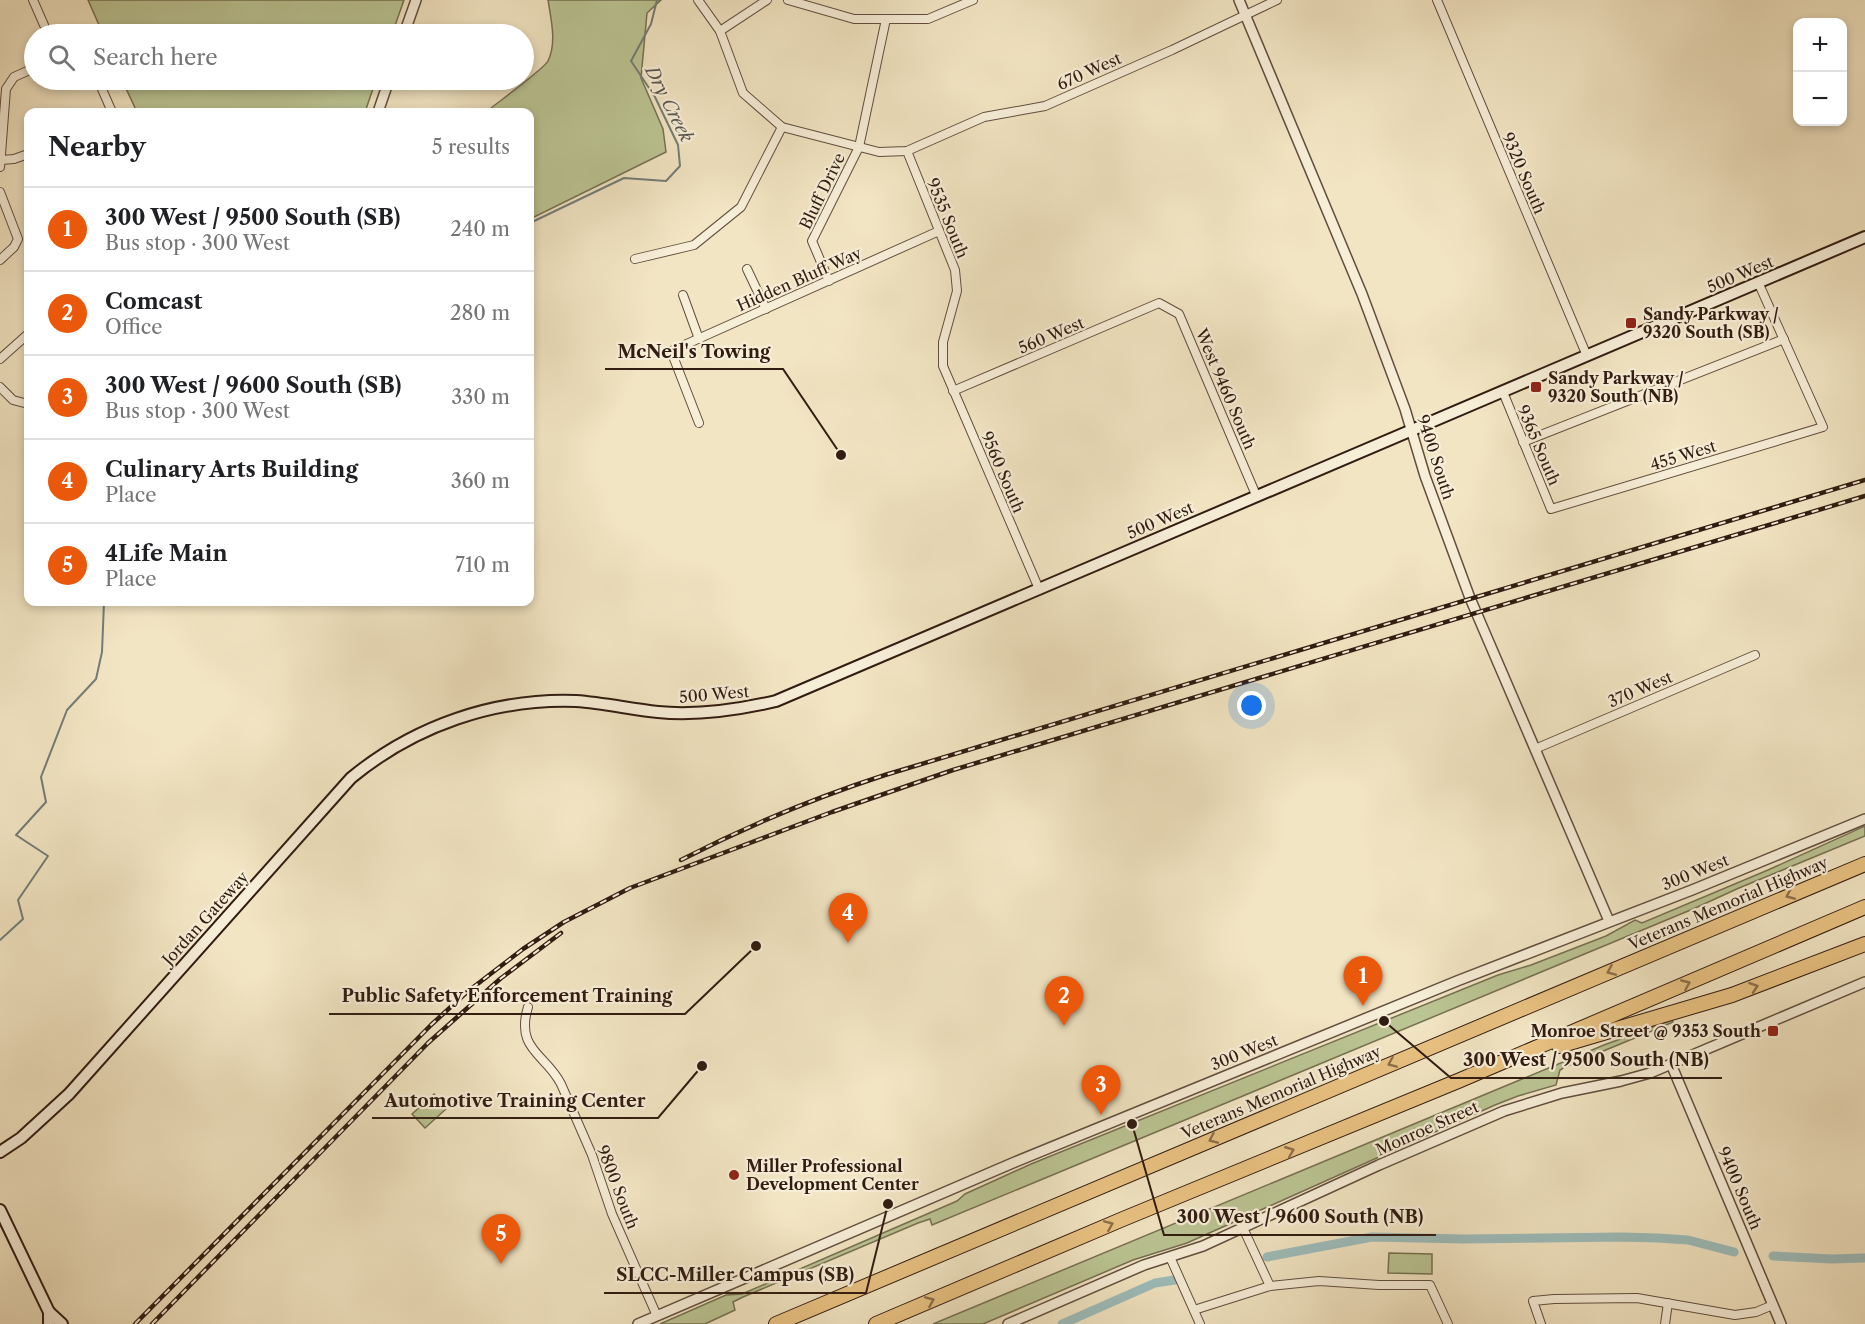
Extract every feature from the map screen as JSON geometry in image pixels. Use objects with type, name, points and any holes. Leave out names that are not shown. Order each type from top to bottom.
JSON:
[{"type":"highway","name":"Veterans Memorial Highway","points":[[776,1324],[1865,863]]},
{"type":"highway","points":[[876,1324],[1123,1219],[1458,1082],[1865,907]]},
{"type":"highway","points":[[1458,1082],[1554,1048],[1732,995],[1865,944]]},
{"type":"main road","name":"500 West","points":[[446,722],[491,709],[547,701],[601,704],[686,714],[747,708],[793,694],[1865,237]]},
{"type":"main road","name":"Jordan Gateway","points":[[0,1152],[21,1138],[69,1094],[351,778],[390,748],[446,722]]},
{"type":"main road","points":[[0,1210],[49,1312],[62,1324]]},
{"type":"main road","points":[[49,1312],[49,1324]]},
{"type":"street","points":[[33,0],[44,24]]},
{"type":"street","points":[[408,24],[416,0]]},
{"type":"street","points":[[698,0],[720,31],[743,93],[782,127],[879,152],[907,151]]},
{"type":"street","points":[[720,31],[767,0]]},
{"type":"street","points":[[788,0],[809,3],[854,19],[928,19],[973,0]]},
{"type":"street","name":"9400 South","points":[[1239,0],[1362,294],[1405,409],[1425,477],[1470,598],[1609,921]]},
{"type":"street","name":"670 West","points":[[907,151],[984,117],[1045,106],[1172,50],[1277,0]]},
{"type":"street","name":"9320 South","points":[[1437,0],[1587,356]]},
{"type":"street","name":"Bluff Drive","points":[[829,281],[812,241],[859,147],[886,19]]},
{"type":"street","points":[[0,167],[6,89],[14,77],[24,72]]},
{"type":"street","points":[[102,90],[110,108]]},
{"type":"street","points":[[379,108],[386,90]]},
{"type":"street","points":[[635,259],[694,245],[741,207],[782,127]]},
{"type":"street","name":"9535 South","points":[[907,151],[955,270],[957,291],[943,342],[943,366]]},
{"type":"street","points":[[1,160],[24,155]]},
{"type":"street","points":[[0,192],[18,236],[14,247],[0,260]]},
{"type":"street","name":"Hidden Bluff Way","points":[[699,423],[671,351],[939,231]]},
{"type":"street","points":[[747,269],[766,309]]},
{"type":"street","points":[[1523,442],[1784,339],[1758,282]]},
{"type":"street","points":[[683,295],[699,339]]},
{"type":"street","name":"560 West","points":[[953,391],[1159,303]]},
{"type":"street","name":"West 9460 South","points":[[1159,303],[1179,314],[1256,495]]},
{"type":"street","points":[[0,360],[24,338]]},
{"type":"street","name":"455 West","points":[[1551,509],[1823,427],[1784,339]]},
{"type":"street","name":"9560 South","points":[[943,366],[1039,589]]},
{"type":"street","points":[[0,387],[11,399],[24,403]]},
{"type":"street","name":"9365 South","points":[[1503,392],[1551,509]]},
{"type":"street","name":"370 West","points":[[1535,749],[1755,655]]},
{"type":"street","name":"300 West","points":[[638,1324],[1015,1162],[1456,981],[1692,890],[1865,819]]},
{"type":"street","name":"Monroe Street","points":[[1008,1324],[1022,1321],[1144,1265],[1203,1246],[1379,1165],[1513,1108],[1562,1093],[1650,1073],[1865,982]]},
{"type":"street","name":"9800 South","points":[[528,1007],[524,1018],[524,1031],[535,1053],[561,1084],[592,1155],[612,1214],[657,1316]]},
{"type":"street","name":"9400 South","points":[[1671,1065],[1781,1324]]},
{"type":"street","points":[[1243,1228],[1270,1286]]},
{"type":"street","points":[[1170,1257],[1200,1324]]},
{"type":"street","points":[[1194,1310],[1270,1286],[1319,1281],[1378,1285],[1430,1285],[1448,1324]]},
{"type":"street","points":[[1541,1324],[1533,1301],[1637,1298],[1735,1315],[1756,1312],[1773,1305]]},
{"type":"street","points":[[1665,1324],[1668,1303]]},
{"type":"green space","points":[[88,0],[404,0],[396,24],[99,24]]},
{"type":"green space","points":[[548,0],[661,0],[647,13],[641,78],[663,129],[666,152],[534,217],[534,108],[491,108],[514,90],[534,90],[534,75],[545,65],[551,54],[552,23]]},
{"type":"green space","points":[[127,90],[373,90],[366,108],[135,108]]},
{"type":"green space","points":[[1865,826],[1865,836],[1693,909],[932,1225],[930,1219],[918,1223],[743,1297],[733,1302],[735,1310],[705,1324],[660,1324],[726,1295],[742,1294],[957,1201],[965,1194],[1031,1164],[1498,975],[1531,965],[1606,936],[1635,920],[1642,923]]},
{"type":"green space","points":[[1672,1020],[1673,1022],[1565,1067],[1560,1070],[1556,1085],[1495,1105],[1187,1243],[1133,1260],[983,1324],[933,1324],[1604,1045]]},
{"type":"green space","points":[[434,1094],[446,1109],[425,1128],[412,1114]]},
{"type":"green space","points":[[1389,1253],[1432,1254],[1432,1274],[1388,1273]]},
{"type":"waterway","name":"Dry Creek","points":[[534,221],[624,178],[666,181],[680,166],[678,145],[655,97],[631,61],[651,24],[657,0]]},
{"type":"waterway","name":"Dry Creek","points":[[0,940],[23,919],[18,900],[48,856],[16,835],[46,802],[41,777],[67,710],[96,679],[102,652],[104,606]]},
{"type":"waterway","points":[[1267,1257],[1372,1237],[1658,1238],[1688,1240],[1734,1252]]},
{"type":"waterway","points":[[1773,1256],[1865,1258]]},
{"type":"waterway","points":[[1062,1324],[1155,1283],[1175,1280]]},
{"type":"railway","points":[[681,860],[781,813],[885,775],[1865,480]]},
{"type":"railway","points":[[135,1324],[431,1025],[467,992],[523,949],[564,922],[630,888],[832,812],[953,770],[1865,496]]},
{"type":"railway","points":[[152,1324],[428,1043],[500,979],[561,933]]},
{"type":"place","name":"Sandy Parkway / 9320 South (SB)","points":[[1631,323]]},
{"type":"place","name":"Sandy Parkway / 9320 South (NB)","points":[[1536,387]]},
{"type":"place","name":"McNeil's Towing","points":[[841,455]]},
{"type":"place","name":"Culinary Arts Building","points":[[848,943]]},
{"type":"place","name":"Public Safety Enforcement Training","points":[[756,946]]},
{"type":"place","name":"300 West / 9500 South (SB)","points":[[1363,1006]]},
{"type":"place","name":"300 West / 9500 South (NB)","points":[[1384,1021]]},
{"type":"place","name":"Comcast","points":[[1064,1026]]},
{"type":"place","name":"Monroe Street @ 9353 South","points":[[1773,1031]]},
{"type":"place","name":"Automotive Training Center","points":[[702,1066]]},
{"type":"place","name":"300 West / 9600 South (SB)","points":[[1101,1115]]},
{"type":"place","name":"300 West / 9600 South (NB)","points":[[1132,1124]]},
{"type":"place","name":"Miller Professional Development Center","points":[[734,1175]]},
{"type":"place","name":"SLCC-Miller Campus (SB)","points":[[888,1204]]},
{"type":"place","name":"4Life Main","points":[[501,1264]]}]
